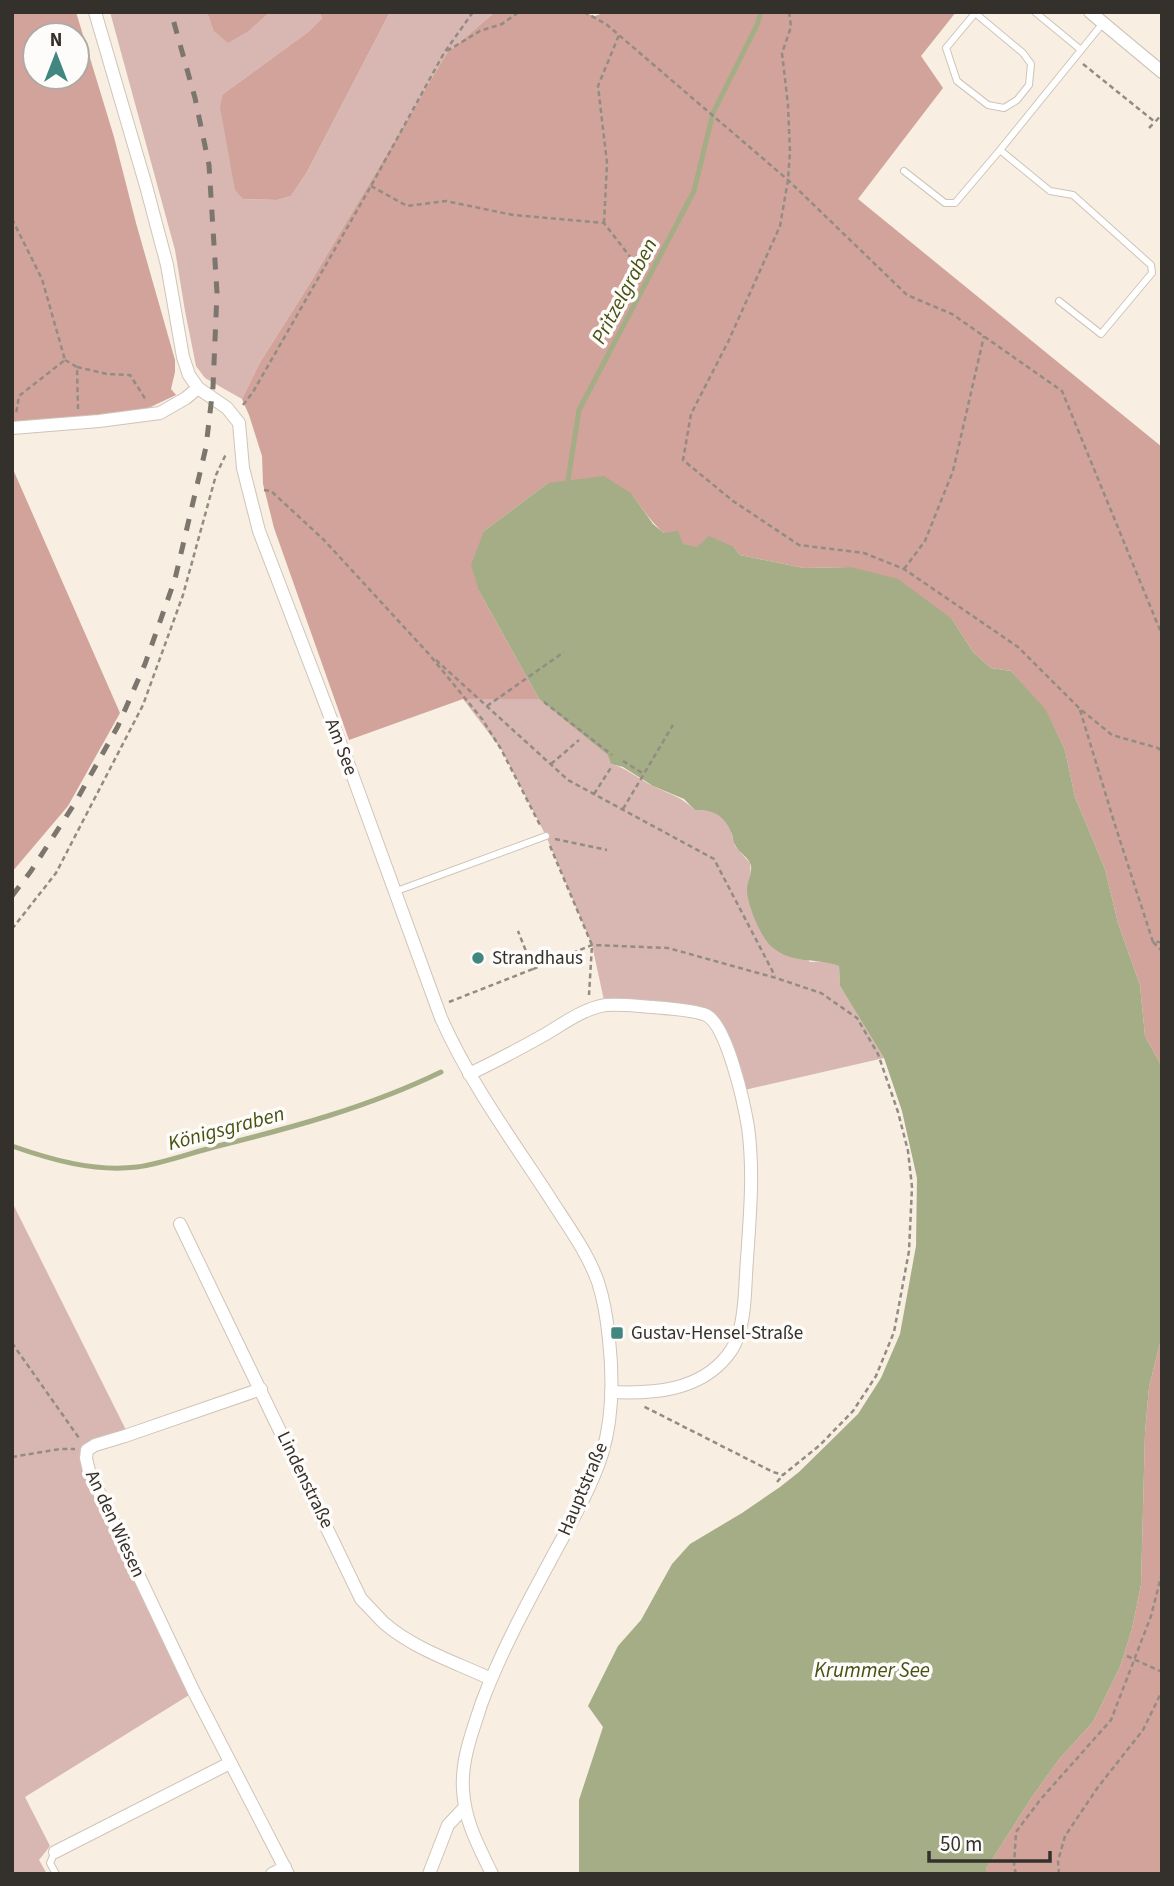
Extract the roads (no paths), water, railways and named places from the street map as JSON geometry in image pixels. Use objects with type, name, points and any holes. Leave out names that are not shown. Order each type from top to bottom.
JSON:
[{"type":"street","points":[[13,428],[154,414],[186,398],[198,388],[189,375],[183,357],[167,265],[94,12]]},
{"type":"street","points":[[1090,12],[1162,72]]},
{"type":"street","name":"Am See","points":[[198,388],[227,408],[239,423],[243,468],[259,531],[351,771],[437,1008],[453,1046],[469,1074]]},
{"type":"street","points":[[469,1074],[588,1010],[605,1005],[667,1008],[706,1015],[715,1023],[726,1041],[748,1126],[751,1160],[744,1308],[739,1334],[729,1354],[713,1372],[692,1383],[668,1390],[642,1393],[611,1392]]},
{"type":"street","name":"Hauptstraße","points":[[469,1074],[589,1261],[604,1306],[609,1339],[611,1392],[609,1423],[597,1466],[574,1517],[505,1646],[469,1740],[463,1768],[465,1807],[469,1826],[492,1874]]},
{"type":"street","name":"Lindenstraße","points":[[180,1224],[361,1599],[385,1623],[406,1638],[491,1679]]},
{"type":"street","name":"An den Wiesen","points":[[261,1389],[95,1445],[87,1450],[86,1458],[89,1471],[194,1692],[287,1870]]},
{"type":"street","points":[[55,1852],[230,1763]]},
{"type":"street","points":[[429,1874],[448,1825],[465,1807]]},
{"type":"street","points":[[272,1874],[287,1870]]},
{"type":"lane","points":[[1035,12],[1081,50]]},
{"type":"lane","points":[[976,13],[1023,53],[1031,64],[1029,85],[1017,100],[1003,108],[988,105],[957,81],[946,48],[976,13]]},
{"type":"lane","points":[[904,171],[945,203],[956,203],[1103,23]]},
{"type":"lane","points":[[1000,150],[1050,191],[1073,195],[1152,265],[1152,273],[1101,334],[1059,301]]},
{"type":"lane","points":[[394,892],[545,836]]},
{"type":"lane","points":[[55,1852],[50,1863],[56,1874]]},
{"type":"water","name":"Krummer See","points":[[604,476],[632,494],[653,524],[664,533],[678,531],[683,544],[697,547],[709,536],[734,547],[740,555],[804,568],[850,567],[898,579],[952,619],[973,652],[991,668],[1011,671],[1046,710],[1065,750],[1075,797],[1105,869],[1118,923],[1140,985],[1145,1036],[1162,1067],[1162,1335],[1149,1387],[1145,1433],[1141,1585],[1132,1629],[1120,1667],[1093,1722],[1060,1758],[1032,1797],[986,1869],[986,1874],[579,1873],[579,1800],[603,1727],[588,1706],[618,1646],[641,1620],[672,1564],[690,1544],[780,1487],[858,1414],[881,1378],[900,1334],[916,1246],[917,1178],[902,1111],[884,1058],[840,986],[839,966],[796,959],[772,947],[759,928],[749,902],[747,888],[750,863],[735,845],[726,823],[713,812],[695,810],[684,799],[653,786],[623,767],[611,764],[608,755],[539,699],[479,591],[471,565],[484,531],[548,483]]},
{"type":"waterway","name":"Pritzelgraben","points":[[713,113],[761,12]]},
{"type":"waterway","name":"Pritzelgraben","points":[[570,484],[568,480],[579,410],[694,191],[712,117]]},
{"type":"waterway","name":"Königsgraben","points":[[12,1146],[89,1166],[146,1166],[329,1116],[386,1096],[441,1072]]},
{"type":"railway","points":[[12,896],[75,803],[118,726],[145,664],[175,579],[206,447],[213,387],[217,293],[209,165],[195,98],[171,12]]},
{"type":"place","name":"Strandhaus","points":[[478,958]]},
{"type":"place","name":"Gustav-Hensel-Straße","points":[[617,1333]]}]
